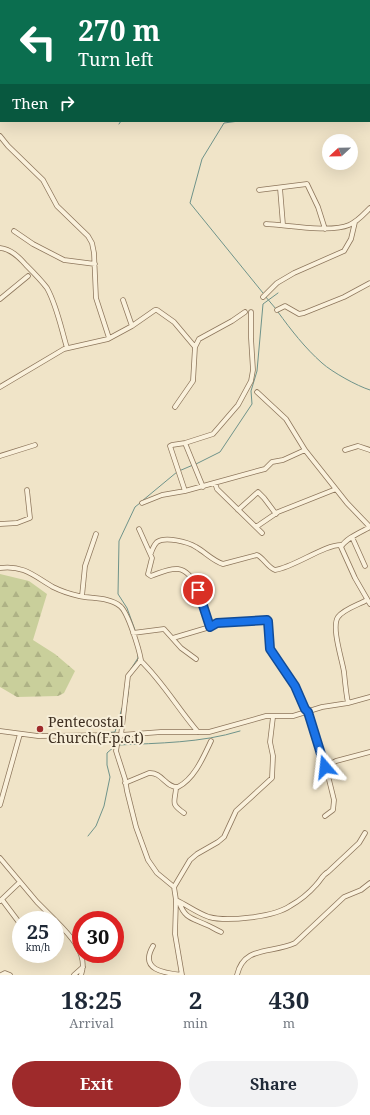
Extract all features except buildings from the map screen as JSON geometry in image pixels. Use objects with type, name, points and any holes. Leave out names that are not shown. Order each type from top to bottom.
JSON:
[{"type":"street","points":[[0,136],[8,146],[43,180],[57,206],[88,236],[93,245],[96,298],[109,338]]},
{"type":"street","points":[[259,190],[307,184],[318,207],[325,229]]},
{"type":"street","points":[[280,188],[283,225]]},
{"type":"street","points":[[266,224],[325,229],[344,227],[356,222],[370,208]]},
{"type":"street","points":[[263,297],[277,283],[294,273],[344,251],[351,239],[356,222]]},
{"type":"street","points":[[14,231],[33,244],[64,260],[95,264]]},
{"type":"street","points":[[0,248],[6,249],[15,254],[46,287],[54,306],[67,348]]},
{"type":"street","points":[[0,299],[28,276]]},
{"type":"street","points":[[277,310],[285,306],[299,314],[304,313],[344,297],[370,283]]},
{"type":"street","points":[[123,300],[132,326]]},
{"type":"street","points":[[0,387],[67,348],[103,341],[132,326],[152,312],[158,310],[174,322],[195,347]]},
{"type":"street","points":[[175,407],[194,380],[195,347],[201,336],[228,324],[245,312]]},
{"type":"street","points":[[186,491],[170,447],[172,445],[210,436],[238,405],[251,381],[254,370],[251,338],[251,312]]},
{"type":"street","points":[[151,553],[155,544],[158,542],[175,540],[194,545],[223,564],[257,555],[275,570],[296,563],[330,548],[342,545],[352,537],[370,527],[336,489],[305,450],[288,422],[257,392]]},
{"type":"street","points":[[185,443],[203,487]]},
{"type":"street","points":[[0,456],[35,445]]},
{"type":"street","points":[[345,450],[358,446],[370,450]]},
{"type":"street","points":[[142,503],[162,495],[203,487],[265,469],[273,462],[283,460],[305,450]]},
{"type":"street","points":[[215,483],[217,489],[262,533]]},
{"type":"street","points":[[256,527],[276,514],[336,489]]},
{"type":"street","points":[[0,524],[17,523],[30,518],[27,490]]},
{"type":"street","points":[[238,510],[258,492],[276,514]]},
{"type":"street","points":[[139,529],[151,553],[152,560],[148,572],[149,575],[151,576],[173,569],[183,570],[190,576],[198,590],[210,627]]},
{"type":"street","points":[[82,596],[85,566],[96,534]]},
{"type":"street","points":[[352,537],[365,566]]},
{"type":"street","points":[[342,545],[342,550],[347,562],[369,602],[344,612],[336,621],[348,703]]},
{"type":"street","points":[[0,568],[17,568],[60,590],[82,596],[102,599],[120,606],[126,615],[133,633],[140,660],[154,674],[185,717],[198,732]]},
{"type":"street","points":[[173,638],[210,627],[217,623],[268,621],[270,649],[295,686],[305,709],[308,712],[325,767],[334,800],[332,810],[325,816]]},
{"type":"street","points":[[133,633],[162,629],[165,630],[181,648],[196,659]]},
{"type":"street","points":[[140,660],[128,676],[121,735],[116,744],[116,751],[126,783],[136,827],[148,860],[157,873],[174,888],[177,901],[175,934],[182,975],[162,972],[155,969],[150,962],[150,954],[153,946]]},
{"type":"street","points":[[0,731],[38,736],[209,732],[266,716],[293,716],[322,707],[348,703],[370,697]]},
{"type":"street","points":[[174,888],[190,860],[197,854],[218,842],[224,836],[236,811],[272,778],[273,756],[270,742],[273,717]]},
{"type":"street","points":[[0,805],[20,734]]},
{"type":"street","points":[[126,783],[149,773],[153,773],[161,777],[172,787],[176,788],[181,786],[193,774],[211,741]]},
{"type":"street","points":[[325,767],[336,761],[370,752]]},
{"type":"street","points":[[176,788],[174,805],[184,813]]},
{"type":"street","points":[[177,901],[198,913],[215,918],[261,916],[289,907],[315,886],[324,874],[328,872],[358,843],[365,833]]},
{"type":"street","points":[[0,858],[46,911]]},
{"type":"street","points":[[12,914],[1,900],[20,882]]},
{"type":"street","points":[[237,975],[243,960],[248,956],[255,953],[286,948],[295,944],[344,897],[361,890],[370,883]]},
{"type":"street","points":[[177,901],[188,917],[221,932]]},
{"type":"street","points":[[64,932],[82,955],[83,966],[81,975]]},
{"type":"street","points":[[74,975],[83,966]]},
{"type":"street","points":[[1,975],[5,973],[10,975]]},
{"type":"green space","points":[[0,574],[29,581],[47,594],[33,640],[55,654],[75,671],[64,693],[58,696],[17,697],[0,687]]},
{"type":"waterway","points":[[232,122],[224,123],[202,159],[190,203],[263,293]]},
{"type":"waterway","points":[[196,464],[220,452],[252,404],[251,391],[257,371],[263,304],[278,293]]},
{"type":"waterway","points":[[265,296],[276,309]]},
{"type":"waterway","points":[[278,312],[298,339],[322,363],[345,378],[370,390]]},
{"type":"waterway","points":[[179,471],[193,465]]},
{"type":"waterway","points":[[142,501],[177,472]]},
{"type":"waterway","points":[[135,630],[127,608],[118,594],[119,541],[135,507],[140,503]]},
{"type":"waterway","points":[[129,672],[138,658],[138,653]]},
{"type":"waterway","points":[[127,702],[129,686]]},
{"type":"waterway","points":[[101,733],[115,732],[122,708]]},
{"type":"waterway","points":[[118,745],[195,740],[240,731]]},
{"type":"waterway","points":[[88,836],[96,826],[104,806],[110,777],[107,765],[107,753],[115,746]]},
{"type":"place","name":"Pentecostal Church(F.p.c.t)","points":[[40,729]]},
{"type":"route","points":[[198,590],[204,604],[210,627],[217,623],[267,620],[269,622],[270,649],[295,686],[305,709],[308,712],[325,767]]}]
